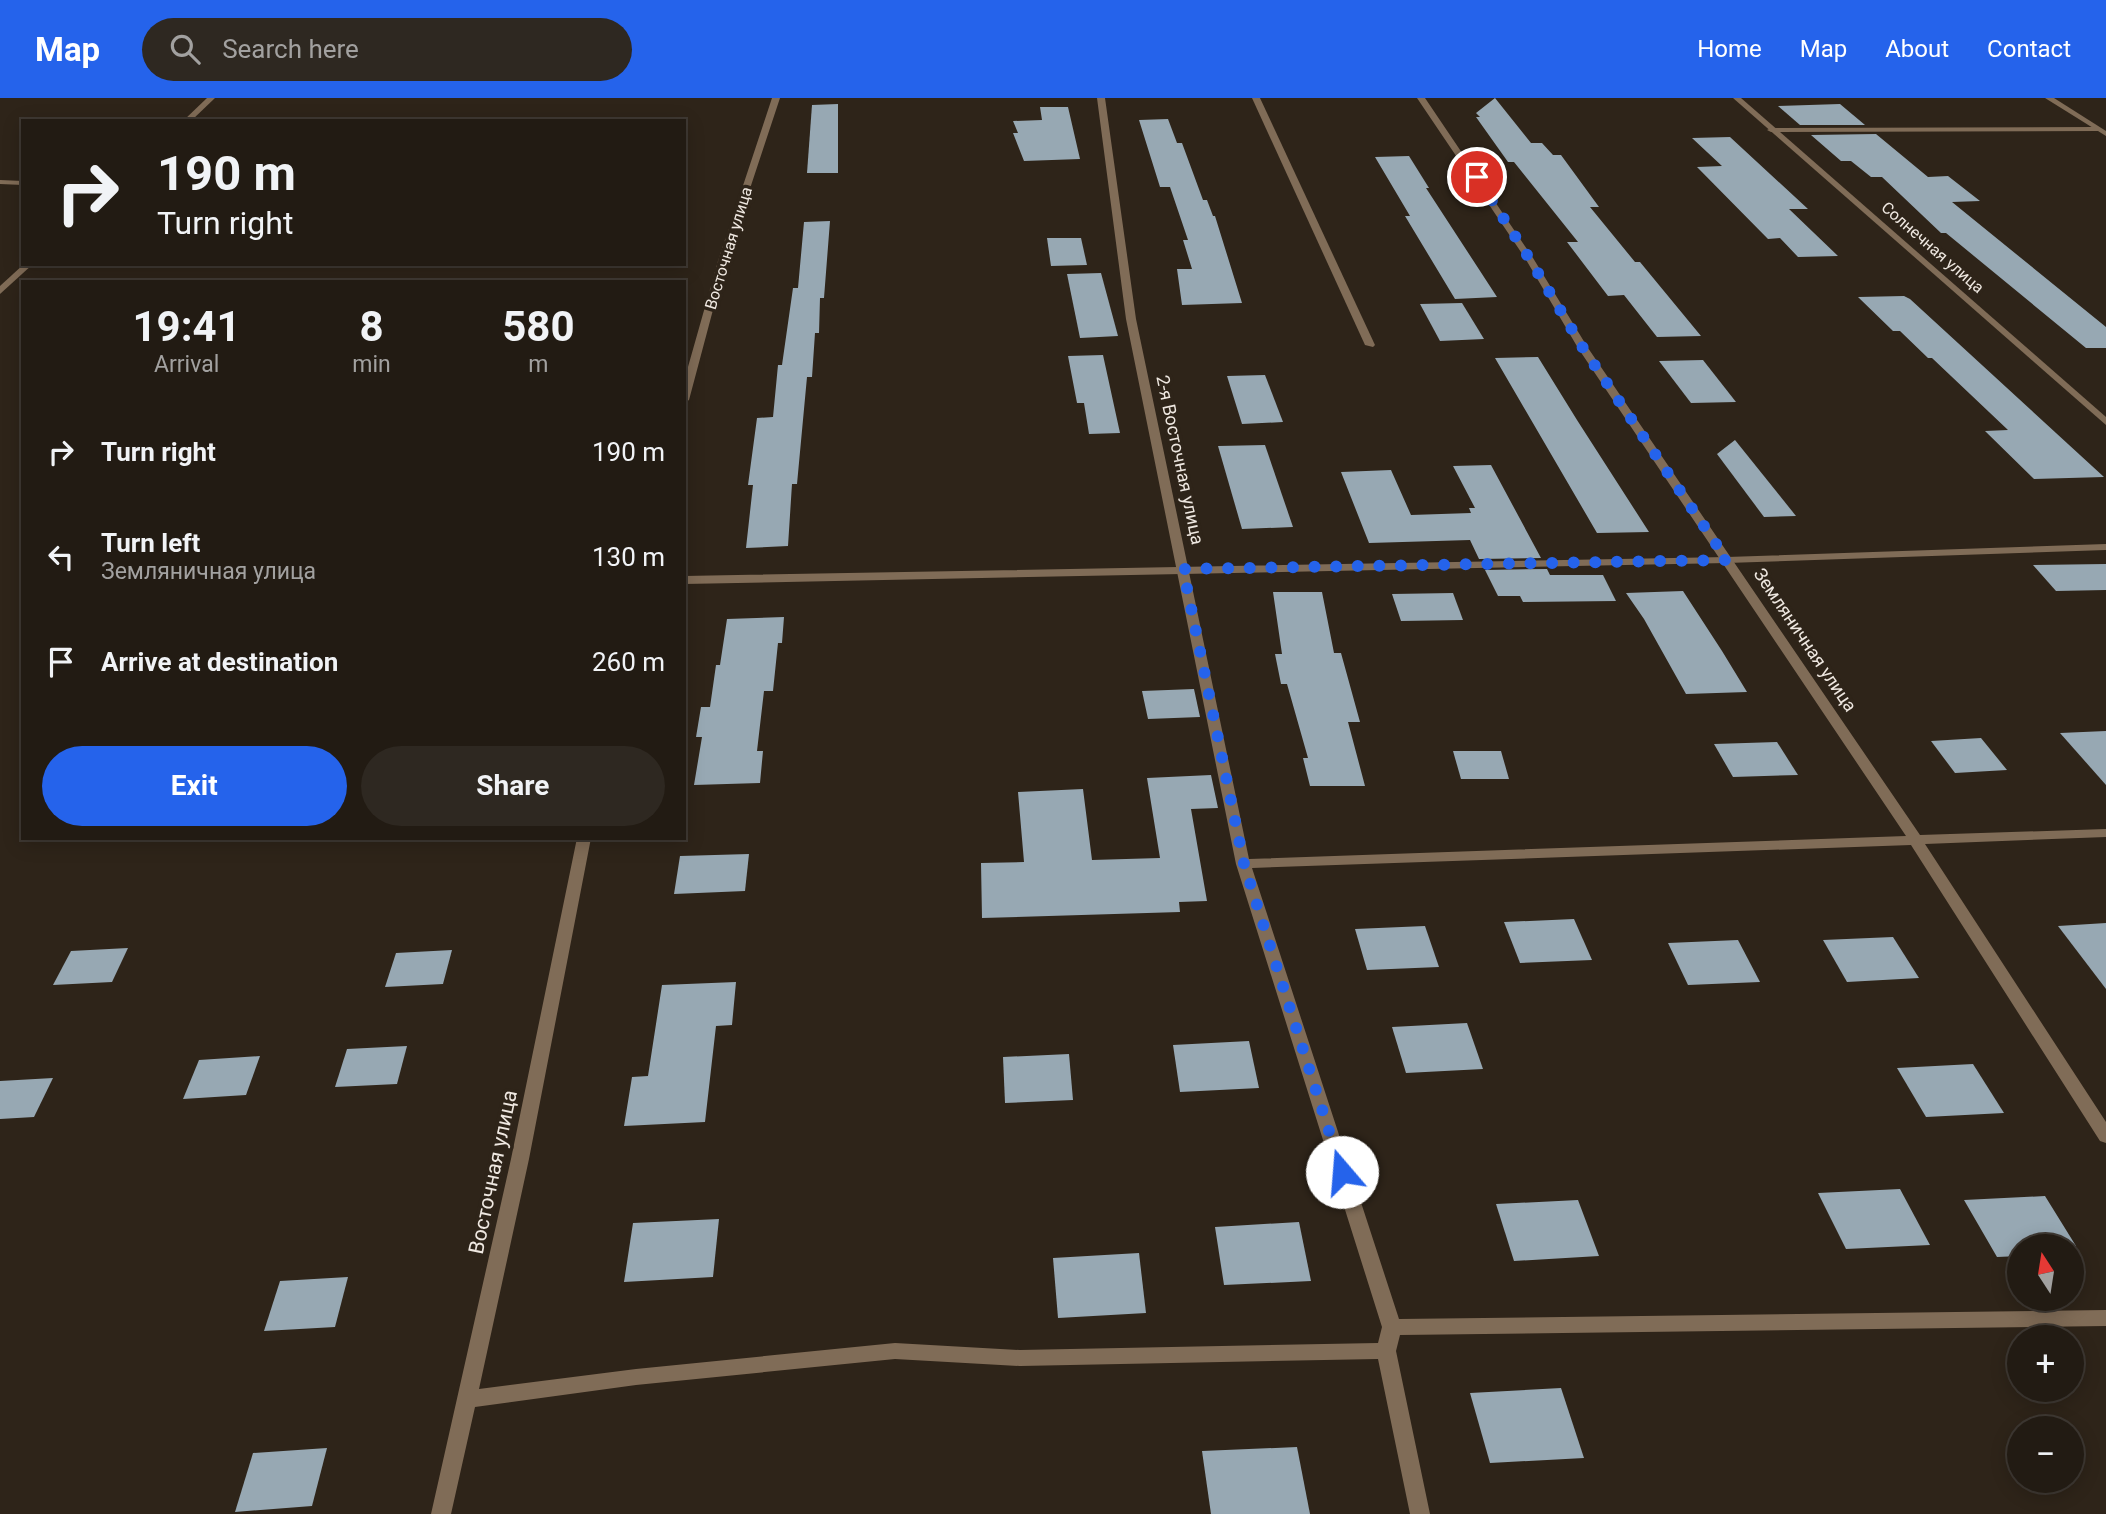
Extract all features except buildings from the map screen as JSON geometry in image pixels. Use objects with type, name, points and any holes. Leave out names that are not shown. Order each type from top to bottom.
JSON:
[{"type":"street","points":[[188,119],[211,98]]},
{"type":"street","name":"Восточная улица","points":[[686,393],[722,261],[776,98]]},
{"type":"street","name":"2-я Восточная улица","points":[[1101,98],[1131,319],[1244,864],[1392,1327],[1387,1351],[1420,1514]]},
{"type":"street","points":[[1256,98],[1370,345]]},
{"type":"street","name":"Земляничная улица","points":[[1421,98],[1529,258],[1583,348],[1915,839],[2106,1136]]},
{"type":"street","name":"Солнечная улица","points":[[1737,98],[2106,422]]},
{"type":"street","points":[[2049,98],[2106,134]]},
{"type":"street","points":[[1771,130],[2095,129]]},
{"type":"street","points":[[0,182],[21,183]]},
{"type":"street","points":[[0,291],[27,266]]},
{"type":"street","points":[[686,580],[1727,560],[2106,547]]},
{"type":"street","points":[[1244,864],[2106,833]]},
{"type":"street","name":"Восточная улица","points":[[441,1514],[520,1159],[584,840]]},
{"type":"street","points":[[1392,1327],[2106,1318]]},
{"type":"street","points":[[467,1399],[636,1377],[895,1351],[1020,1358],[1387,1351]]},
{"type":"route","points":[[1342,1172],[1244,864],[1183,569],[1727,560],[1583,348],[1477,177]]}]
